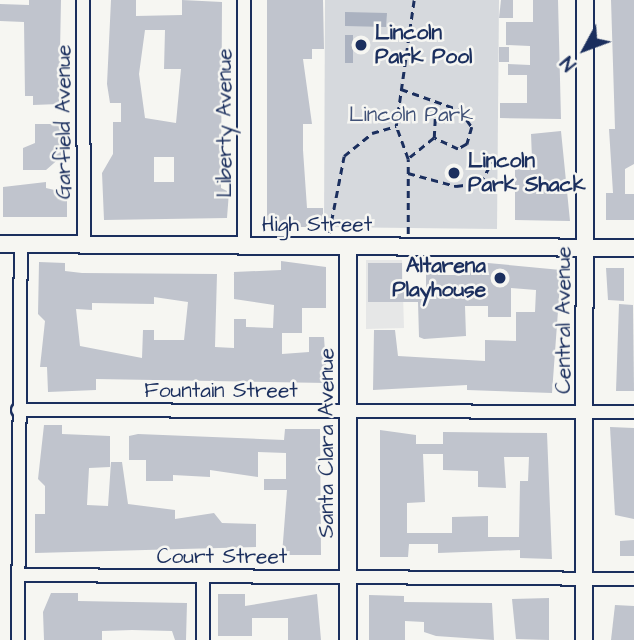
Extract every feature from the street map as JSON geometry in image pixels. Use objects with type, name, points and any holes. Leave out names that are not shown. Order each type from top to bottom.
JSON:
[{"type":"street","name":"Garfield Avenue","points":[[83,0],[84,245]]},
{"type":"street","name":"Liberty Avenue","points":[[244,0],[244,245]]},
{"type":"street","name":"Central Avenue","points":[[584,640],[585,0]]},
{"type":"street","name":"High Street","points":[[0,244],[634,248]]},
{"type":"street","points":[[18,640],[21,244]]},
{"type":"street","name":"Santa Clara Avenue","points":[[348,246],[348,640]]},
{"type":"street","name":"Fountain Street","points":[[19,410],[634,412]]},
{"type":"street","name":"Court Street","points":[[19,575],[634,579]]},
{"type":"street","points":[[203,576],[203,640]]},
{"type":"path","points":[[407,246],[408,159],[396,126],[414,0]]},
{"type":"path","points":[[401,89],[471,118],[472,135],[458,149],[434,138]]},
{"type":"path","points":[[408,159],[434,138],[436,105]]},
{"type":"path","points":[[331,246],[327,222],[344,156],[373,133],[396,126]]},
{"type":"path","points":[[408,173],[456,186],[480,183],[491,164],[485,154]]},
{"type":"shaded area","points":[[345,12],[387,13],[386,27],[345,26]]},
{"type":"shaded area","points":[[345,35],[353,35],[353,63],[345,63]]},
{"type":"shaded area","points":[[366,260],[402,260],[404,328],[366,329]]},
{"type":"green space","name":"Lincoln Park","points":[[325,0],[499,0],[497,229],[324,227]]},
{"type":"building","points":[[29,0],[61,0],[59,104],[33,105],[33,96],[25,96],[24,22],[0,21],[0,4],[29,5]]},
{"type":"building","points":[[111,0],[136,0],[136,16],[182,15],[182,0],[222,2],[221,188],[229,192],[227,218],[104,220],[102,173],[113,154],[113,122],[121,122],[121,103],[110,103],[107,84]],"holes":[[[145,30],[165,30],[164,69],[181,69],[176,123],[145,118],[139,74]],[[154,157],[174,157],[174,182],[154,182]]]},
{"type":"building","points":[[267,0],[323,0],[324,49],[312,49],[312,59],[303,59],[312,124],[303,124],[303,150],[307,208],[323,208],[323,227],[267,227]]},
{"type":"building","points":[[501,0],[513,0],[513,18],[499,18]]},
{"type":"building","points":[[533,0],[558,0],[561,119],[500,118],[500,103],[527,103],[527,75],[508,75],[508,64],[530,65],[530,46],[506,45],[506,22],[533,22]]},
{"type":"building","points":[[611,0],[634,0],[634,164],[625,169],[625,194],[634,194],[634,220],[606,220],[606,193],[613,193],[609,129],[615,129]]},
{"type":"building","points":[[499,47],[509,47],[509,62],[499,62]]},
{"type":"building","points":[[35,124],[62,124],[61,157],[46,170],[23,170],[23,148],[35,143]]},
{"type":"building","points":[[561,131],[570,221],[515,220],[515,159],[532,159],[531,134]]},
{"type":"building","name":"Lincoln Park Shack","points":[[450,165],[459,165],[459,181],[450,181]]},
{"type":"building","points":[[46,182],[46,188],[67,193],[67,217],[3,217],[3,187]]},
{"type":"building","points":[[281,261],[326,267],[326,308],[302,308],[302,333],[282,333],[282,354],[309,352],[309,337],[324,337],[327,383],[96,379],[96,390],[48,392],[47,367],[40,367],[45,321],[38,314],[39,262],[65,263],[65,271],[82,273],[217,274],[215,347],[234,348],[234,319],[246,319],[246,327],[273,328],[274,305],[234,299],[234,272],[281,270]],"holes":[[[154,297],[188,302],[184,340],[154,340],[154,330],[143,330],[142,358],[80,346],[76,309],[92,310],[92,303],[154,304]]]},
{"type":"building","points":[[368,263],[402,263],[402,292],[426,291],[426,264],[438,264],[438,275],[466,275],[466,268],[488,263],[561,270],[552,393],[467,390],[467,385],[373,390],[374,330],[395,330],[398,356],[485,361],[485,340],[516,341],[516,312],[535,312],[536,290],[511,288],[511,317],[488,317],[488,306],[465,306],[466,336],[424,339],[419,337],[418,302],[368,302]]},
{"type":"building","points":[[606,268],[624,268],[624,301],[608,300]]},
{"type":"building","points":[[619,304],[633,305],[634,391],[616,391]]},
{"type":"building","points":[[44,425],[62,425],[62,434],[110,436],[110,467],[89,468],[87,505],[108,506],[111,462],[122,462],[128,504],[175,510],[175,519],[214,513],[222,523],[256,524],[256,547],[35,553],[35,514],[45,514],[45,486],[38,479]]},
{"type":"building","points":[[610,427],[634,428],[634,519],[615,515]]},
{"type":"building","points":[[285,429],[320,429],[321,555],[282,555],[287,490],[264,490],[264,479],[286,479],[286,453],[258,452],[258,477],[210,470],[210,477],[173,475],[173,481],[146,481],[146,460],[129,460],[129,436],[138,434],[284,440]]},
{"type":"building","points":[[380,430],[416,435],[416,444],[443,444],[443,432],[547,433],[552,559],[520,558],[520,550],[438,553],[438,544],[409,544],[408,557],[380,557]],"holes":[[[423,454],[443,454],[443,470],[478,471],[478,487],[506,488],[504,457],[529,457],[528,481],[520,481],[519,537],[488,537],[488,516],[452,517],[452,533],[407,533],[407,503],[425,502]]]},
{"type":"building","points":[[634,540],[634,556],[620,556],[620,541]]},
{"type":"building","points":[[51,593],[78,593],[78,601],[187,603],[186,640],[175,640],[172,631],[132,630],[102,631],[102,640],[44,640],[43,612]]},
{"type":"building","points":[[218,594],[245,594],[245,606],[317,594],[321,640],[288,640],[288,618],[252,618],[252,636],[218,636]]},
{"type":"building","points":[[369,595],[404,596],[404,602],[492,603],[494,640],[436,636],[424,632],[424,622],[405,621],[405,640],[369,640]]},
{"type":"building","points":[[549,598],[549,640],[516,639],[512,599]]},
{"type":"building","points":[[615,605],[634,606],[634,640],[611,640]]},
{"type":"place","name":"Lincoln Park Pool","points":[[361,45]]},
{"type":"place","name":"Lincoln Park Shack","points":[[454,173]]},
{"type":"place","name":"Altarena Playhouse","points":[[500,278]]}]
